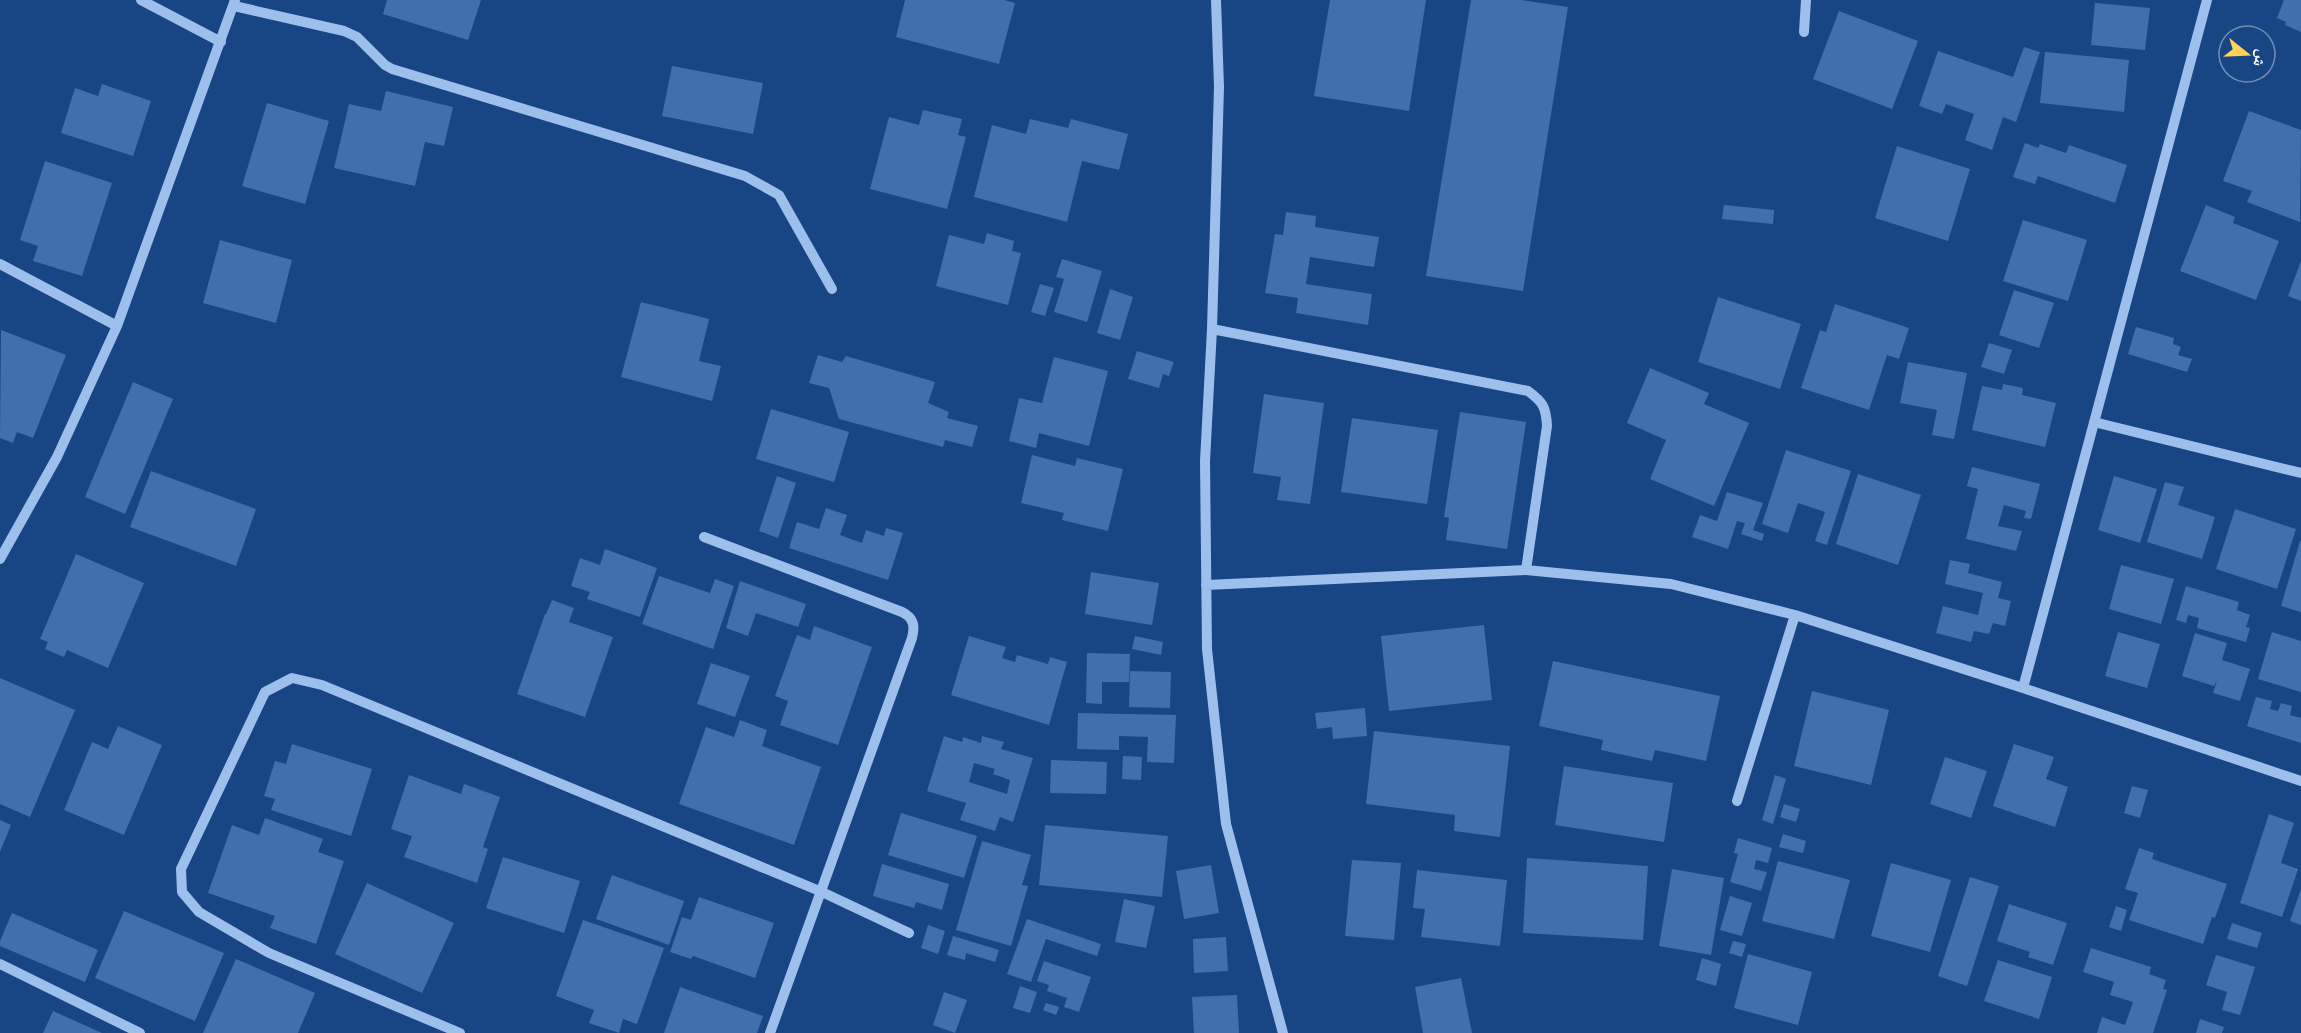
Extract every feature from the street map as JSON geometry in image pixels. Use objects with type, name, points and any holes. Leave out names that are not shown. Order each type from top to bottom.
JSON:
[{"type":"street","points":[[141,0],[221,42]]},
{"type":"street","points":[[1216,0],[1219,87],[1212,329],[1205,461],[1207,650],[1226,824],[1283,1033]]},
{"type":"street","points":[[1804,32],[1806,0]]},
{"type":"street","points":[[2023,688],[2206,0]]},
{"type":"street","points":[[0,559],[57,457],[117,326],[235,3],[344,31],[357,37],[392,69],[745,176],[778,195],[831,289]]},
{"type":"street","points":[[0,264],[117,326]]},
{"type":"street","points":[[1212,329],[1528,391],[1538,398],[1546,409],[1547,426],[1526,570]]},
{"type":"street","points":[[2094,422],[2301,473]]},
{"type":"street","points":[[704,537],[902,612],[914,622],[912,638],[770,1033]]},
{"type":"street","points":[[1206,585],[1526,570],[1671,584],[1795,615],[2301,781]]},
{"type":"street","points":[[1737,801],[1795,615]]},
{"type":"street","points":[[460,1033],[269,953],[200,912],[182,892],[181,869],[265,692],[292,678],[322,685],[822,892],[909,933]]},
{"type":"street","points":[[0,964],[140,1033]]},
{"type":"building","points":[[387,0],[481,0],[468,40],[383,14]]},
{"type":"building","points":[[905,0],[1004,0],[1015,3],[999,64],[896,37]]},
{"type":"building","points":[[1330,0],[1426,0],[1409,111],[1314,96]]},
{"type":"building","points":[[1471,0],[1521,0],[1568,7],[1523,291],[1426,276]]},
{"type":"building","points":[[2284,0],[2301,0],[2301,32],[2285,25],[2286,22],[2277,18]]},
{"type":"building","points":[[2095,3],[2150,8],[2145,50],[2091,45]]},
{"type":"building","points":[[1839,11],[1918,41],[1892,109],[1813,79]]},
{"type":"building","points":[[2024,47],[2040,52],[2016,122],[2003,117],[1992,150],[1965,140],[1974,114],[1946,104],[1942,114],[1919,106],[1938,51],[2013,77]]},
{"type":"building","points":[[2045,52],[2129,60],[2124,112],[2040,103]]},
{"type":"building","points":[[672,66],[763,83],[753,134],[662,116]]},
{"type":"building","points":[[102,84],[151,101],[133,156],[61,133],[75,88],[98,96]]},
{"type":"building","points":[[386,91],[453,107],[444,146],[425,142],[415,186],[334,168],[349,104],[381,111]]},
{"type":"building","points":[[267,103],[329,121],[305,204],[242,186]]},
{"type":"building","points":[[923,110],[962,119],[958,135],[966,137],[947,209],[870,189],[889,117],[919,125]]},
{"type":"building","points":[[2249,111],[2301,130],[2300,222],[2247,202],[2252,191],[2223,181]]},
{"type":"building","points":[[1030,119],[1068,128],[1071,119],[1128,134],[1119,170],[1082,161],[1067,222],[974,197],[992,125],[1026,134]]},
{"type":"building","points":[[2025,143],[2038,148],[2040,144],[2066,153],[2069,145],[2127,165],[2115,203],[2038,176],[2035,184],[2013,177]]},
{"type":"building","points":[[1897,146],[1970,169],[1948,241],[1875,218]]},
{"type":"building","points":[[45,161],[112,183],[82,276],[33,261],[38,246],[20,240]]},
{"type":"building","points":[[1724,205],[1774,210],[1773,224],[1722,219]]},
{"type":"building","points":[[2206,205],[2235,217],[2233,223],[2279,241],[2256,300],[2180,271]]},
{"type":"building","points":[[1286,212],[1316,216],[1315,227],[1379,237],[1374,267],[1310,257],[1306,284],[1372,294],[1368,325],[1296,313],[1298,298],[1265,293],[1275,234],[1283,235]]},
{"type":"building","points":[[2023,220],[2087,240],[2068,301],[2003,281]]},
{"type":"building","points":[[987,233],[1014,241],[1012,251],[1021,253],[1008,305],[936,286],[949,235],[984,244]]},
{"type":"building","points":[[220,240],[292,260],[276,323],[203,303]]},
{"type":"building","points":[[1062,259],[1102,271],[1087,322],[1054,312],[1064,279],[1056,277]]},
{"type":"building","points":[[2301,261],[2301,301],[2288,296]]},
{"type":"building","points":[[1040,284],[1054,288],[1045,316],[1031,312]]},
{"type":"building","points":[[1110,289],[1133,297],[1120,340],[1097,333]]},
{"type":"building","points":[[2014,290],[2054,303],[2039,348],[1999,335]]},
{"type":"building","points":[[1718,297],[1801,324],[1780,389],[1698,362]]},
{"type":"building","points":[[641,302],[709,319],[699,361],[721,366],[712,401],[621,377]]},
{"type":"building","points":[[1835,304],[1909,328],[1899,359],[1887,355],[1869,410],[1801,388],[1820,330],[1826,332]]},
{"type":"building","points":[[2136,327],[2174,338],[2173,344],[2181,347],[2178,355],[2192,359],[2187,372],[2128,354]]},
{"type":"building","points":[[1,330],[66,355],[33,438],[17,432],[13,443],[0,438]]},
{"type":"building","points":[[1989,343],[2012,350],[2004,374],[1981,367]]},
{"type":"building","points":[[1137,351],[1174,362],[1169,376],[1163,374],[1159,388],[1128,379]]},
{"type":"building","points":[[818,355],[842,362],[846,356],[935,382],[928,403],[949,412],[947,418],[978,426],[972,447],[945,440],[943,447],[839,419],[829,388],[809,383]]},
{"type":"building","points":[[1054,357],[1108,371],[1089,446],[1039,433],[1036,448],[1009,441],[1019,398],[1042,403]]},
{"type":"building","points":[[1908,362],[1967,373],[1954,439],[1932,435],[1937,410],[1900,403]]},
{"type":"building","points":[[1650,368],[1709,393],[1704,404],[1749,423],[1714,506],[1650,479],[1666,440],[1627,423]]},
{"type":"building","points":[[133,382],[173,399],[125,514],[85,497]]},
{"type":"building","points":[[2003,384],[2023,388],[2022,395],[2056,403],[2045,447],[1972,430],[1982,386],[2002,390]]},
{"type":"building","points":[[1264,394],[1324,403],[1310,504],[1277,500],[1281,477],[1253,473]]},
{"type":"building","points":[[771,409],[849,432],[834,482],[756,459]]},
{"type":"building","points":[[1460,412],[1526,422],[1507,549],[1446,540],[1449,518],[1444,517]]},
{"type":"building","points":[[1352,418],[1438,430],[1427,504],[1341,492]]},
{"type":"building","points":[[1786,450],[1851,471],[1827,545],[1815,541],[1825,512],[1798,503],[1788,533],[1762,524]]},
{"type":"building","points":[[1032,455],[1075,466],[1077,458],[1123,469],[1108,531],[1062,520],[1064,513],[1021,503]]},
{"type":"building","points":[[1972,467],[2040,484],[2031,519],[2024,518],[2026,511],[2004,505],[1998,526],[2022,531],[2016,551],[1966,539],[1978,489],[1967,486]]},
{"type":"building","points":[[151,471],[256,509],[236,566],[130,527]]},
{"type":"building","points":[[1858,474],[1921,495],[1898,565],[1836,544]]},
{"type":"building","points":[[777,476],[796,483],[778,538],[759,531]]},
{"type":"building","points":[[2114,476],[2157,489],[2140,543],[2098,530]]},
{"type":"building","points":[[2165,482],[2184,487],[2178,505],[2215,517],[2202,559],[2147,542]]},
{"type":"building","points":[[1727,492],[1763,503],[1753,530],[1764,534],[1762,541],[1741,534],[1745,523],[1737,521],[1728,549],[1692,537],[1700,515],[1717,521]]},
{"type":"building","points":[[826,508],[847,515],[840,535],[862,543],[866,530],[884,536],[886,528],[903,533],[888,580],[789,548],[797,522],[819,529]]},
{"type":"building","points":[[2235,509],[2296,529],[2277,589],[2216,569]]},
{"type":"building","points":[[2301,541],[2301,612],[2281,606]]},
{"type":"building","points":[[605,549],[657,568],[640,617],[587,599],[590,592],[571,586],[580,558],[600,565]]},
{"type":"building","points":[[76,554],[144,583],[108,668],[67,650],[64,657],[45,649],[48,642],[40,639]]},
{"type":"building","points":[[1950,560],[1970,564],[1968,573],[2002,582],[1998,598],[2011,601],[2005,626],[1993,623],[1989,634],[1974,631],[1971,642],[1936,633],[1943,606],[1978,615],[1983,593],[1945,584]]},
{"type":"building","points":[[2121,565],[2174,579],[2161,624],[2109,609]]},
{"type":"building","points":[[1091,572],[1159,583],[1152,625],[1085,614]]},
{"type":"building","points":[[659,576],[710,593],[715,579],[734,586],[713,649],[642,624]]},
{"type":"building","points":[[740,581],[806,604],[798,627],[756,613],[748,636],[726,628]]},
{"type":"building","points":[[2186,586],[2239,602],[2237,610],[2250,615],[2246,627],[2250,628],[2246,642],[2197,628],[2199,618],[2188,615],[2186,623],[2176,620]]},
{"type":"building","points":[[552,600],[574,608],[569,622],[613,637],[585,717],[517,694]]},
{"type":"building","points":[[1484,625],[1492,700],[1389,711],[1381,636]]},
{"type":"building","points":[[814,626],[872,647],[838,745],[780,725],[788,701],[775,696],[797,635],[810,640]]},
{"type":"building","points":[[2118,632],[2160,644],[2147,688],[2105,676]]},
{"type":"building","points":[[2272,632],[2301,641],[2301,692],[2258,679]]},
{"type":"building","points":[[2195,633],[2227,643],[2222,660],[2250,669],[2240,701],[2213,693],[2217,680],[2214,686],[2182,676]]},
{"type":"building","points":[[969,636],[1006,647],[1002,658],[1015,662],[1017,655],[1048,664],[1050,657],[1067,662],[1049,725],[951,695]]},
{"type":"building","points":[[1135,636],[1163,642],[1161,655],[1132,649]]},
{"type":"building","points":[[1087,653],[1130,654],[1129,682],[1102,682],[1102,704],[1086,703]]},
{"type":"building","points":[[1553,661],[1720,696],[1706,761],[1655,750],[1652,761],[1601,750],[1603,740],[1539,726]]},
{"type":"building","points":[[711,663],[750,676],[735,717],[697,704]]},
{"type":"building","points":[[1130,671],[1171,672],[1170,708],[1129,707]]},
{"type":"building","points":[[0,678],[75,710],[30,817],[0,804]]},
{"type":"building","points":[[1812,691],[1889,710],[1871,785],[1794,766]]},
{"type":"building","points":[[2256,697],[2272,701],[2270,709],[2278,711],[2281,703],[2292,706],[2290,715],[2301,718],[2301,743],[2247,726]]},
{"type":"building","points":[[1365,708],[1367,736],[1333,739],[1332,727],[1317,729],[1315,713]]},
{"type":"building","points":[[1078,713],[1176,715],[1174,763],[1147,762],[1148,737],[1119,736],[1119,750],[1077,749]]},
{"type":"building","points":[[740,720],[767,730],[762,746],[821,767],[794,845],[679,804],[706,727],[734,737]]},
{"type":"building","points":[[118,726],[162,745],[124,835],[64,810],[92,742],[108,749]]},
{"type":"building","points":[[1374,731],[1510,746],[1500,837],[1454,831],[1455,815],[1366,804]]},
{"type":"building","points":[[944,736],[962,742],[963,737],[981,743],[982,736],[1004,742],[1001,749],[1033,758],[1013,822],[1000,817],[995,831],[960,820],[966,803],[927,791]],"holes":[[[974,763],[995,769],[993,774],[1010,780],[1007,794],[969,782]]]},
{"type":"building","points":[[292,744],[372,769],[351,836],[271,810],[275,799],[264,796],[275,761],[286,764]]},
{"type":"building","points":[[2014,744],[2054,757],[2046,779],[2068,787],[2055,827],[1993,806]]},
{"type":"building","points":[[1123,756],[1142,757],[1141,780],[1122,779]]},
{"type":"building","points":[[1945,757],[1987,771],[1971,818],[1930,804]]},
{"type":"building","points":[[1051,760],[1107,762],[1106,794],[1050,793]]},
{"type":"building","points":[[1564,766],[1673,783],[1664,842],[1555,825]]},
{"type":"building","points":[[409,775],[461,794],[464,784],[500,797],[483,847],[488,849],[477,883],[404,857],[412,836],[391,829]]},
{"type":"building","points":[[1775,775],[1786,779],[1773,824],[1762,820]]},
{"type":"building","points":[[2132,786],[2148,790],[2140,818],[2124,813]]},
{"type":"building","points":[[1784,804],[1800,809],[1796,822],[1780,817]]},
{"type":"building","points":[[901,813],[977,836],[964,878],[888,855]]},
{"type":"building","points":[[2269,814],[2294,823],[2281,863],[2298,869],[2282,917],[2240,903]]},
{"type":"building","points":[[265,818],[323,839],[318,852],[344,861],[316,944],[270,928],[275,916],[208,893],[232,825],[259,835]]},
{"type":"building","points":[[0,820],[11,825],[0,852]]},
{"type":"building","points":[[1045,825],[1168,836],[1162,897],[1039,885]]},
{"type":"building","points":[[1783,834],[1806,841],[1803,853],[1779,847]]},
{"type":"building","points":[[1738,838],[1772,848],[1768,863],[1756,860],[1754,869],[1767,872],[1761,891],[1730,882],[1738,854],[1734,853]]},
{"type":"building","points":[[982,841],[1031,855],[1022,885],[1028,886],[1011,946],[956,930]]},
{"type":"building","points":[[2139,848],[2154,853],[2152,859],[2227,884],[2203,944],[2129,920],[2138,893],[2125,889]]},
{"type":"building","points":[[503,857],[580,881],[564,933],[486,908]]},
{"type":"building","points":[[1527,858],[1648,866],[1643,940],[1523,933]]},
{"type":"building","points":[[1352,860],[1401,863],[1394,940],[1345,936]]},
{"type":"building","points":[[1778,861],[1850,880],[1834,939],[1762,921]]},
{"type":"building","points":[[1891,863],[1951,880],[1930,952],[1871,936]]},
{"type":"building","points":[[882,864],[949,884],[942,910],[916,902],[914,908],[873,896]]},
{"type":"building","points":[[1211,865],[1219,913],[1184,919],[1176,871]]},
{"type":"building","points":[[1672,869],[1724,878],[1711,955],[1659,946]]},
{"type":"building","points":[[1417,870],[1507,880],[1500,946],[1421,937],[1425,909],[1413,908]]},
{"type":"building","points":[[612,875],[684,901],[669,945],[596,919]]},
{"type":"building","points":[[1970,877],[1999,886],[1967,986],[1938,976]]},
{"type":"building","points":[[367,883],[454,923],[422,993],[335,954]]},
{"type":"building","points":[[2301,889],[2301,925],[2290,921]]},
{"type":"building","points":[[1730,896],[1752,903],[1742,936],[1720,930]]},
{"type":"building","points":[[699,897],[774,923],[755,978],[693,956],[691,959],[670,952],[682,917],[691,920]]},
{"type":"building","points":[[1124,899],[1155,906],[1146,948],[1115,942]]},
{"type":"building","points":[[2009,904],[2067,923],[2053,965],[2028,957],[2030,952],[1997,941]]},
{"type":"building","points":[[2116,906],[2127,910],[2121,931],[2109,927]]},
{"type":"building","points":[[124,911],[224,953],[195,1021],[95,978]]},
{"type":"building","points":[[12,913],[98,950],[85,982],[0,946]]},
{"type":"building","points":[[1027,919],[1101,944],[1097,956],[1046,939],[1031,982],[1007,974]]},
{"type":"building","points":[[583,920],[664,948],[637,1024],[623,1019],[619,1033],[589,1023],[594,1010],[556,996]]},
{"type":"building","points":[[2232,923],[2262,933],[2257,948],[2227,939]]},
{"type":"building","points":[[928,925],[945,931],[938,954],[921,948]]},
{"type":"building","points":[[953,936],[999,950],[995,962],[966,953],[965,960],[947,955]]},
{"type":"building","points":[[1226,937],[1228,971],[1194,973],[1193,939]]},
{"type":"building","points":[[1733,941],[1746,944],[1742,957],[1729,953]]},
{"type":"building","points":[[2091,948],[2151,967],[2149,974],[2166,980],[2163,989],[2167,990],[2153,1033],[2097,1033],[2102,1017],[2125,1025],[2133,1002],[2110,995],[2114,982],[2083,972]]},
{"type":"building","points":[[1748,954],[1812,972],[1798,1025],[1734,1008]]},
{"type":"building","points":[[2216,955],[2255,967],[2240,1015],[2222,1010],[2227,992],[2206,985]]},
{"type":"building","points":[[1702,958],[1721,964],[1716,986],[1696,980]]},
{"type":"building","points":[[236,959],[315,993],[298,1033],[203,1033]]},
{"type":"building","points":[[1998,960],[2052,977],[2039,1019],[1984,1001]]},
{"type":"building","points":[[1044,961],[1091,977],[1079,1012],[1064,1007],[1067,998],[1047,991],[1049,985],[1037,981]]},
{"type":"building","points":[[1461,978],[1472,1033],[1423,1033],[1415,987]]},
{"type":"building","points":[[1020,986],[1037,992],[1030,1013],[1013,1008]]},
{"type":"building","points":[[680,987],[763,1016],[757,1033],[664,1033]]},
{"type":"building","points":[[944,992],[967,1000],[955,1033],[933,1025]]},
{"type":"building","points":[[1237,995],[1239,1033],[1194,1033],[1192,997]]},
{"type":"building","points":[[1046,1003],[1059,1007],[1056,1015],[1043,1010]]},
{"type":"building","points":[[53,1011],[102,1033],[43,1033]]},
{"type":"building","points":[[2200,1019],[2224,1027],[2222,1033],[2196,1033]]}]
